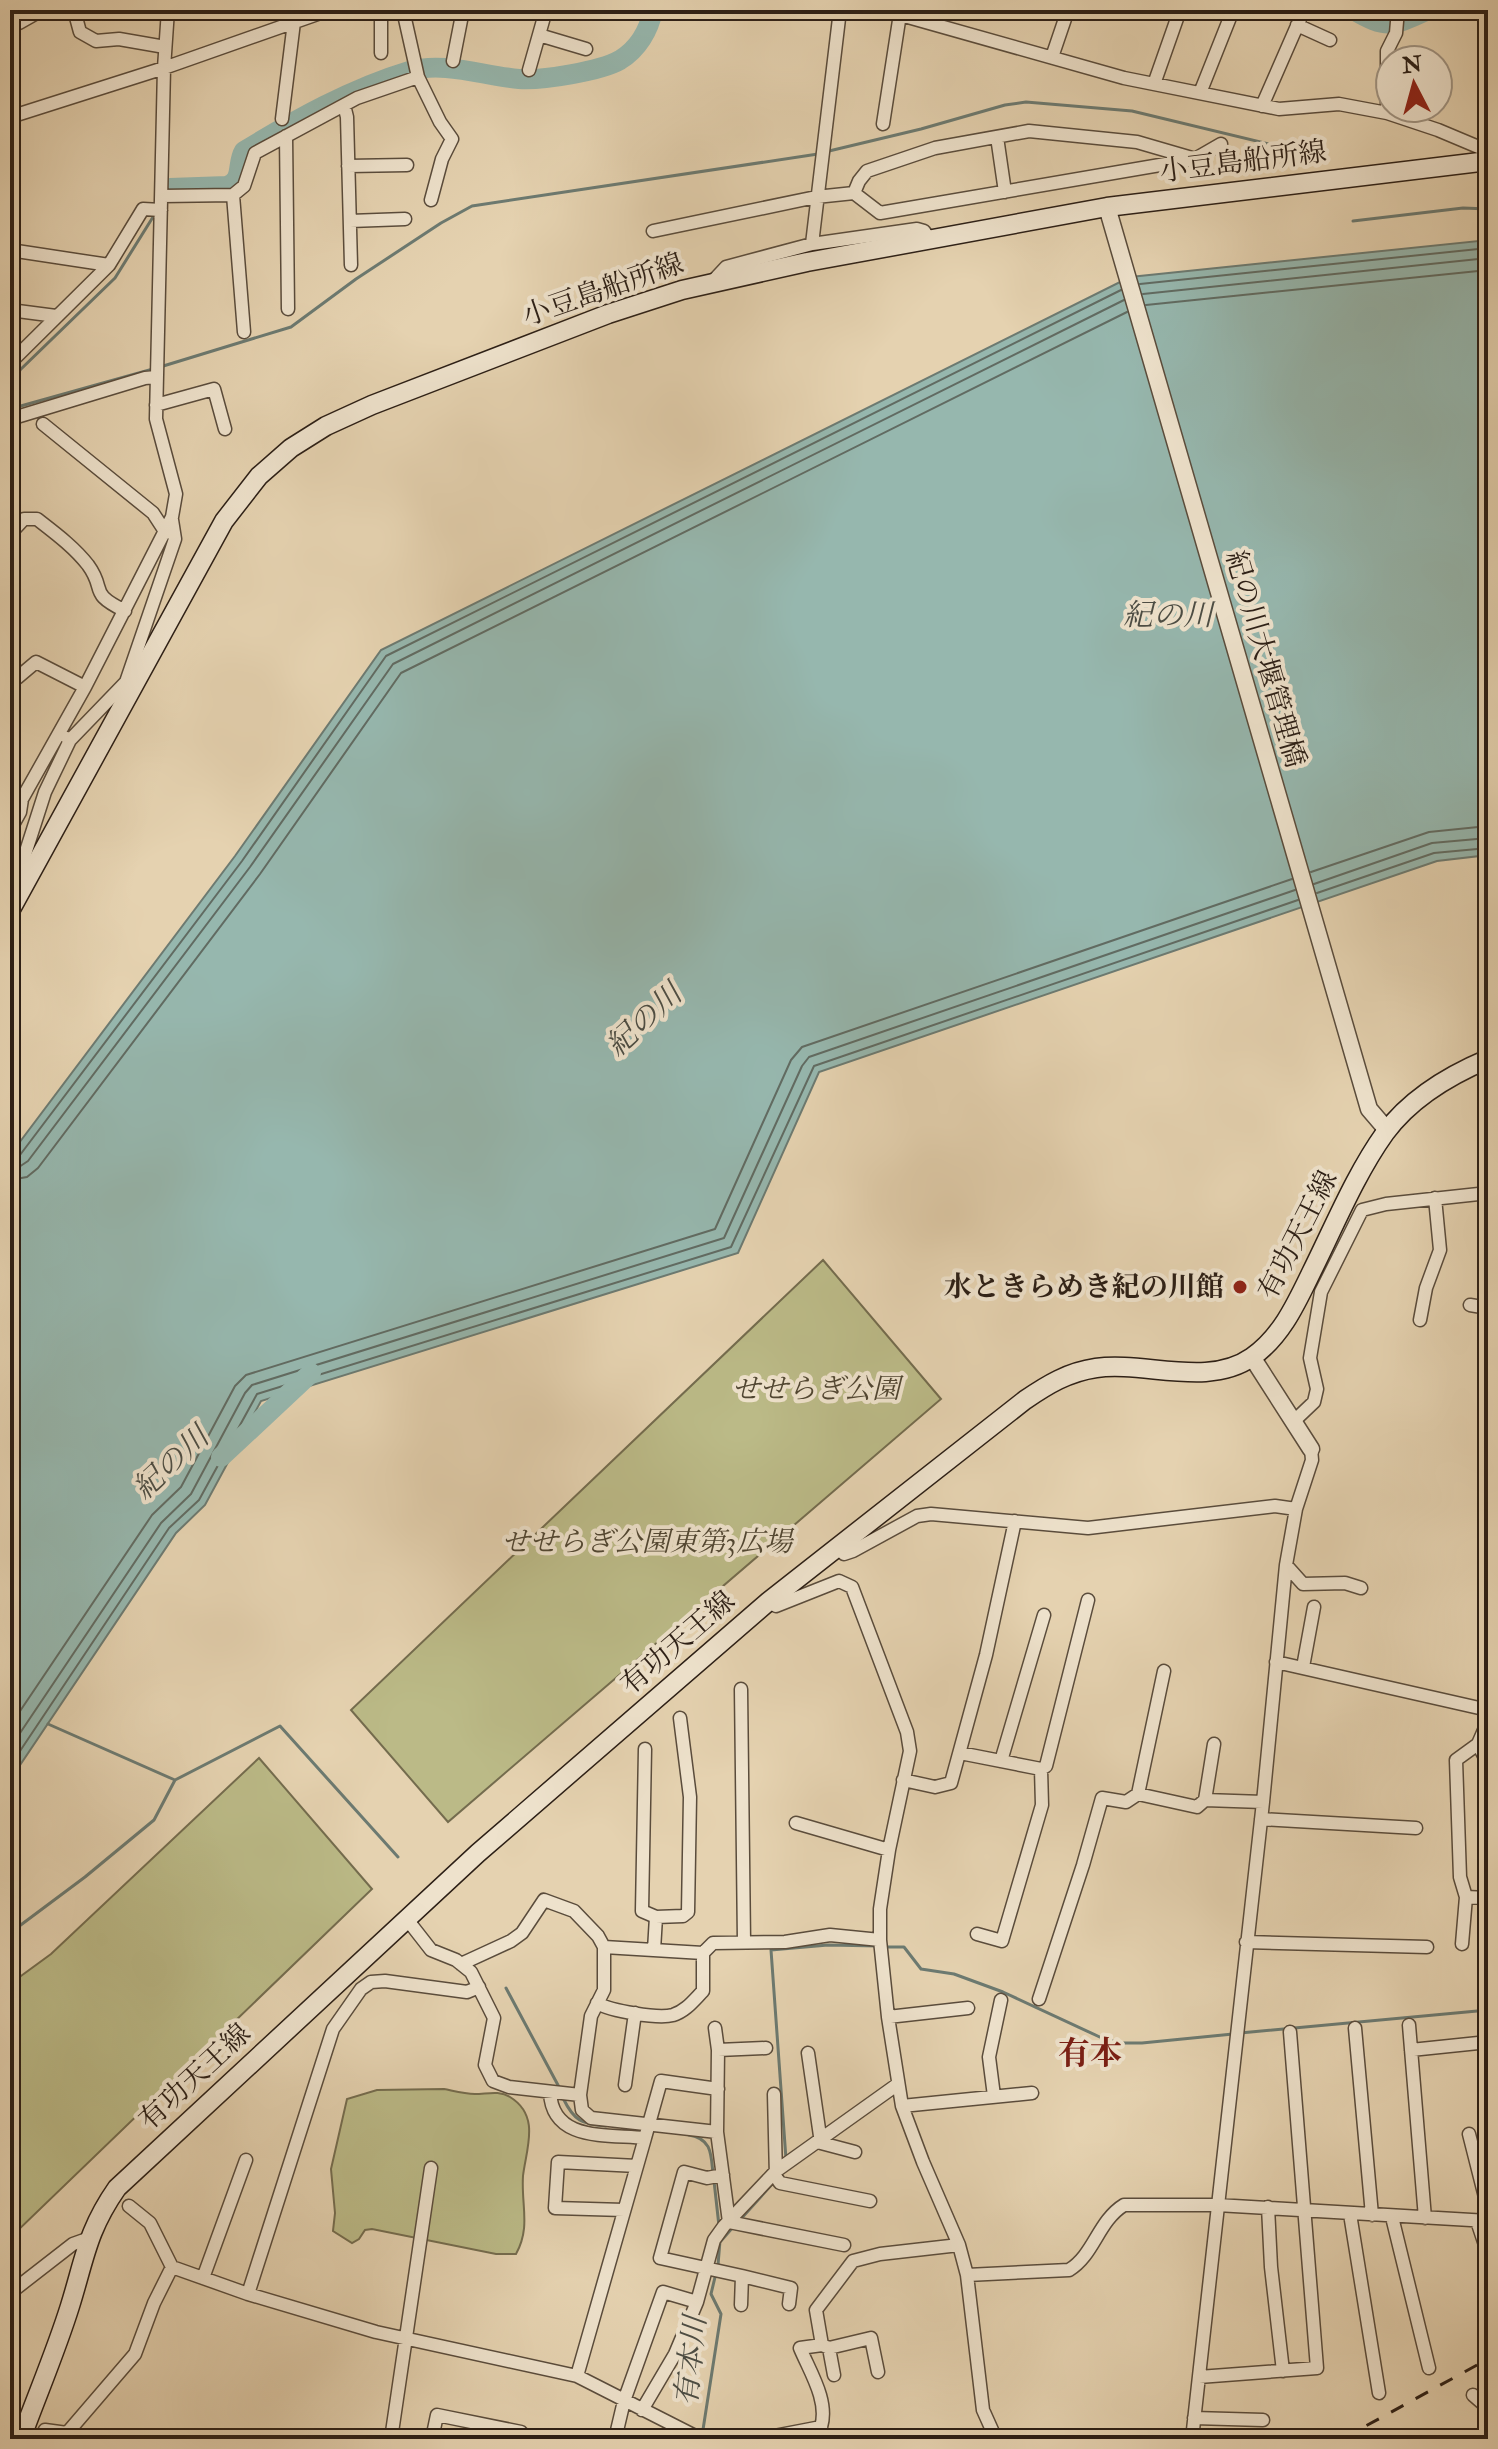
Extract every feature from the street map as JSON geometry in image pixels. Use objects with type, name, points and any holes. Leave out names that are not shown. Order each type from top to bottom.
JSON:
[{"type":"main road","name":"小豆島船所線","points":[[10,911],[130,684],[224,521],[259,476],[291,448],[326,426],[372,405],[608,314],[710,284],[807,262],[930,240],[1488,161]]},
{"type":"main road","name":"有功天王線","points":[[21,2439],[69,2308],[87,2239],[98,2214],[117,2188],[478,1853],[769,1601],[1050,1383],[1074,1372],[1098,1368],[1213,1370],[1236,1365],[1252,1357],[1281,1329],[1366,1163],[1387,1130],[1431,1089],[1488,1059]]},
{"type":"street","points":[[19,23],[42,10]]},
{"type":"street","points":[[74,10],[80,32],[96,41],[119,39],[165,47]]},
{"type":"street","points":[[25,884],[19,873],[65,737],[85,687],[166,533],[176,494],[156,419],[168,10],[161,10]]},
{"type":"street","points":[[184,10],[206,12]]},
{"type":"street","points":[[10,117],[164,68],[329,10]]},
{"type":"street","points":[[381,10],[381,53]]},
{"type":"street","points":[[403,10],[417,71],[440,122],[452,139],[442,159],[431,200]]},
{"type":"street","points":[[453,61],[463,10]]},
{"type":"street","points":[[529,70],[546,10]]},
{"type":"street","points":[[812,244],[840,10]]},
{"type":"street","points":[[883,10],[1154,84],[1279,109],[1339,104],[1374,111]]},
{"type":"street","points":[[1052,57],[1068,10]]},
{"type":"street","points":[[1154,84],[1180,10]]},
{"type":"street","points":[[1200,93],[1233,10]]},
{"type":"street","points":[[1262,106],[1304,10]]},
{"type":"street","points":[[883,124],[900,14]]},
{"type":"street","points":[[1390,44],[1396,33],[1397,18]]},
{"type":"street","points":[[282,119],[294,22]]},
{"type":"street","points":[[1297,25],[1330,40]]},
{"type":"street","points":[[539,35],[586,49]]},
{"type":"street","points":[[162,196],[233,195],[244,186],[255,153],[344,105],[417,71]]},
{"type":"street","points":[[344,105],[347,117],[351,265]]},
{"type":"street","points":[[1420,124],[1488,151]]},
{"type":"street","points":[[854,193],[867,171],[935,148],[1029,131],[1137,142],[1195,159]]},
{"type":"street","points":[[286,136],[288,309]]},
{"type":"street","points":[[997,137],[1005,192]]},
{"type":"street","points":[[653,231],[816,197],[854,193],[880,213],[1195,159],[1221,144]]},
{"type":"street","points":[[348,166],[407,165]]},
{"type":"street","points":[[233,195],[244,332]]},
{"type":"street","points":[[10,363],[109,265],[143,209],[161,210]]},
{"type":"street","name":"紀の川大堰管理橋","points":[[1109,215],[1369,1109],[1387,1130]]},
{"type":"street","points":[[350,221],[405,219]]},
{"type":"street","points":[[710,284],[726,267],[812,244],[917,229],[924,231],[930,240]]},
{"type":"street","points":[[10,250],[109,265]]},
{"type":"street","points":[[10,310],[56,316]]},
{"type":"street","points":[[10,419],[145,378],[156,370]]},
{"type":"street","points":[[156,405],[214,389],[225,429]]},
{"type":"street","points":[[43,424],[153,513],[166,533]]},
{"type":"street","points":[[153,513],[176,494]]},
{"type":"street","points":[[10,830],[20,812],[16,796],[65,737],[130,684],[175,539],[172,517]]},
{"type":"street","points":[[10,534],[24,519],[37,519],[66,542],[87,565],[105,601],[125,611]]},
{"type":"street","points":[[10,676],[17,678],[32,663],[41,663],[85,687]]},
{"type":"street","points":[[1294,1421],[1314,1402],[1317,1389],[1310,1358],[1321,1292],[1362,1210],[1488,1193]]},
{"type":"street","points":[[1420,1320],[1426,1288],[1440,1250],[1435,1198]]},
{"type":"street","points":[[1470,1305],[1488,1308]]},
{"type":"street","points":[[1192,2439],[1263,1802],[1286,1565],[1296,1509],[1312,1460],[1311,1449],[1252,1357]]},
{"type":"street","points":[[844,1554],[917,1516],[931,1514],[1088,1528],[1275,1506],[1296,1509]]},
{"type":"street","points":[[903,1780],[935,1787],[951,1783],[986,1655],[1015,1521]]},
{"type":"street","points":[[1286,1565],[1303,1584],[1345,1583],[1361,1588]]},
{"type":"street","points":[[769,1601],[776,1606],[839,1581],[852,1587],[907,1732],[910,1751],[880,1909],[880,1945],[888,2017],[902,2106],[959,2245],[967,2275],[983,2410],[996,2439]]},
{"type":"street","points":[[960,1753],[1041,1769],[1046,1766],[1088,1600]]},
{"type":"street","points":[[1303,1667],[1314,1607]]},
{"type":"street","points":[[1001,1761],[1044,1615]]},
{"type":"street","points":[[1276,1662],[1488,1710]]},
{"type":"street","points":[[1039,1999],[1102,1798],[1126,1802],[1138,1794],[1164,1671]]},
{"type":"street","points":[[741,1689],[744,1942]]},
{"type":"street","points":[[645,1749],[642,1911],[656,1917],[683,1916],[688,1912],[690,1797],[680,1718]]},
{"type":"street","points":[[1462,1944],[1466,1897],[1460,1877],[1456,1760],[1478,1744],[1488,1721]]},
{"type":"street","points":[[1138,1794],[1197,1807],[1205,1800],[1214,1744]]},
{"type":"street","points":[[1478,1744],[1488,1764]]},
{"type":"street","points":[[977,1934],[1002,1941],[1042,1805],[1041,1769]]},
{"type":"street","points":[[1205,1800],[1263,1802]]},
{"type":"street","points":[[1261,1819],[1416,1828]]},
{"type":"street","points":[[796,1823],[889,1850]]},
{"type":"street","points":[[1466,1897],[1488,1898]]},
{"type":"street","points":[[461,1964],[522,1933],[544,1900],[574,1911],[598,1936],[604,1947],[604,1990],[591,2016],[576,2095],[582,2110],[591,2118],[646,2131]]},
{"type":"street","points":[[654,1950],[656,1917]]},
{"type":"street","points":[[406,1918],[431,1950],[471,1972],[494,2018],[485,2065],[493,2081],[509,2087],[576,2095]]},
{"type":"street","points":[[597,2003],[635,2013],[671,2016],[687,2008],[703,1991],[703,1953],[713,1943],[785,1942],[830,1935],[880,1945]]},
{"type":"street","points":[[1246,1942],[1427,1947]]},
{"type":"street","points":[[604,1947],[703,1953]]},
{"type":"street","points":[[248,2294],[333,2029],[361,1989],[371,1982],[385,1981],[467,1992],[479,1987]]},
{"type":"street","points":[[994,2096],[989,2057],[1001,2000]]},
{"type":"street","points":[[888,2017],[968,2008]]},
{"type":"street","points":[[625,2085],[635,2013]]},
{"type":"street","points":[[1409,2025],[1425,2218]]},
{"type":"street","points":[[715,2028],[718,2050],[715,2176],[732,2224]]},
{"type":"street","points":[[1355,2028],[1372,2215]]},
{"type":"street","points":[[1199,2377],[1317,2368],[1290,2032]]},
{"type":"street","points":[[1411,2050],[1488,2042]]},
{"type":"street","points":[[718,2050],[766,2048]]},
{"type":"street","points":[[808,2053],[819,2139],[821,2143],[855,2152]]},
{"type":"street","points":[[577,2376],[661,2081],[718,2089]]},
{"type":"street","points":[[642,2410],[675,2354],[713,2270],[714,2240],[780,2173],[819,2139],[898,2084]]},
{"type":"street","points":[[551,2092],[552,2111],[560,2122],[575,2131],[717,2132]]},
{"type":"street","points":[[902,2106],[1032,2093]]},
{"type":"street","points":[[774,2094],[780,2173]]},
{"type":"street","points":[[1469,2134],[1488,2209]]},
{"type":"street","points":[[203,2278],[246,2160]]},
{"type":"street","points":[[624,2210],[555,2208],[558,2162],[637,2166]]},
{"type":"street","points":[[391,2439],[431,2168]]},
{"type":"street","points":[[715,2176],[684,2172],[660,2258],[791,2288],[789,2304]]},
{"type":"street","points":[[780,2173],[870,2201]]},
{"type":"street","points":[[967,2275],[1069,2270],[1081,2263],[1111,2213],[1124,2205],[1268,2207],[1482,2221],[1488,2254]]},
{"type":"street","points":[[129,2206],[150,2223],[172,2267],[248,2294],[406,2339],[577,2376],[699,2438]]},
{"type":"street","points":[[1268,2207],[1271,2267],[1283,2371]]},
{"type":"street","points":[[1350,2214],[1379,2393]]},
{"type":"street","points":[[1392,2217],[1429,2368]]},
{"type":"street","points":[[732,2224],[844,2245]]},
{"type":"street","points":[[10,2293],[73,2244],[87,2239]]},
{"type":"street","points":[[834,2375],[816,2310],[853,2261],[880,2254],[959,2245]]},
{"type":"street","points":[[68,2432],[135,2354],[154,2303],[172,2267]]},
{"type":"street","points":[[741,2305],[742,2276]]},
{"type":"street","points":[[615,2439],[624,2401],[663,2292],[697,2302]]},
{"type":"street","points":[[759,2439],[822,2433],[823,2402],[800,2348],[871,2338],[878,2372]]},
{"type":"street","points":[[1473,2395],[1488,2408]]},
{"type":"street","points":[[432,2439],[437,2415],[521,2432],[519,2439]]},
{"type":"street","points":[[1194,2418],[1263,2420]]},
{"type":"street","points":[[664,2439],[670,2424]]},
{"type":"street","points":[[40,2439],[45,2430],[111,2439]]},
{"type":"green space","name":"せせらぎ公園","points":[[823,1260],[941,1399],[448,1822],[351,1710]]},
{"type":"green space","points":[[259,1758],[372,1889],[10,2238],[10,1984],[51,1954]]},
{"type":"green space","points":[[444,2089],[471,2094],[502,2094],[520,2105],[526,2114],[529,2134],[523,2176],[524,2225],[516,2254],[496,2254],[372,2229],[365,2230],[352,2243],[333,2231],[335,2213],[331,2169],[347,2099],[377,2090]]},
{"type":"water","name":"紀の川","points":[[1488,240],[1488,855],[1437,861],[819,1072],[738,1253],[261,1401],[205,1505],[176,1533],[10,1780],[10,1155],[235,856],[381,650],[1130,277]]},
{"type":"waterway","points":[[170,188],[227,186],[238,176],[244,151],[324,106],[366,86],[409,71],[450,68],[529,79],[571,74],[611,64],[637,45],[646,32],[653,10]]},
{"type":"waterway","points":[[1353,10],[1374,21],[1390,24],[1428,10]]},
{"type":"waterway","points":[[829,151],[1026,102],[1132,111],[1277,146]]},
{"type":"waterway","points":[[160,367],[291,327],[356,279],[472,206],[818,154]]},
{"type":"waterway","points":[[1353,221],[1463,208],[1488,209]]},
{"type":"waterway","points":[[10,397],[20,370],[115,278],[153,217]]},
{"type":"waterway","points":[[10,409],[153,369]]},
{"type":"waterway","name":"紀の川","points":[[221,1457],[311,1373]]},
{"type":"waterway","points":[[48,1724],[175,1780]]},
{"type":"waterway","points":[[10,1933],[154,1820],[175,1780],[280,1726],[398,1857]]},
{"type":"waterway","points":[[786,2159],[771,1950],[828,1945],[878,1946]]},
{"type":"waterway","points":[[886,1947],[904,1947],[921,1969],[954,1974],[1003,1992],[1104,2039],[1142,2043],[1233,2034]]},
{"type":"waterway","points":[[506,1988],[559,2087]]},
{"type":"waterway","points":[[1240,2033],[1488,2010]]},
{"type":"waterway","points":[[563,2098],[580,2120],[606,2126]]},
{"type":"waterway","points":[[689,2135],[702,2140],[709,2148],[713,2174]]},
{"type":"waterway","points":[[714,2181],[719,2226]]},
{"type":"waterway","points":[[739,2221],[774,2182]]},
{"type":"waterway","points":[[720,2242],[734,2226]]},
{"type":"waterway","name":"有本川","points":[[718,2265],[720,2241]]},
{"type":"waterway","name":"有本川","points":[[702,2436],[721,2314],[711,2294],[716,2273]]},
{"type":"railway","points":[[1342,2439],[1488,2359]]},
{"type":"place","name":"水ときらめき紀の川館","points":[[1240,1287]]},
{"type":"district","name":"有本","points":[[1090,2054]]},
{"type":"park label","name":"せせらぎ公園東第3広場","points":[[647,1542]]}]
